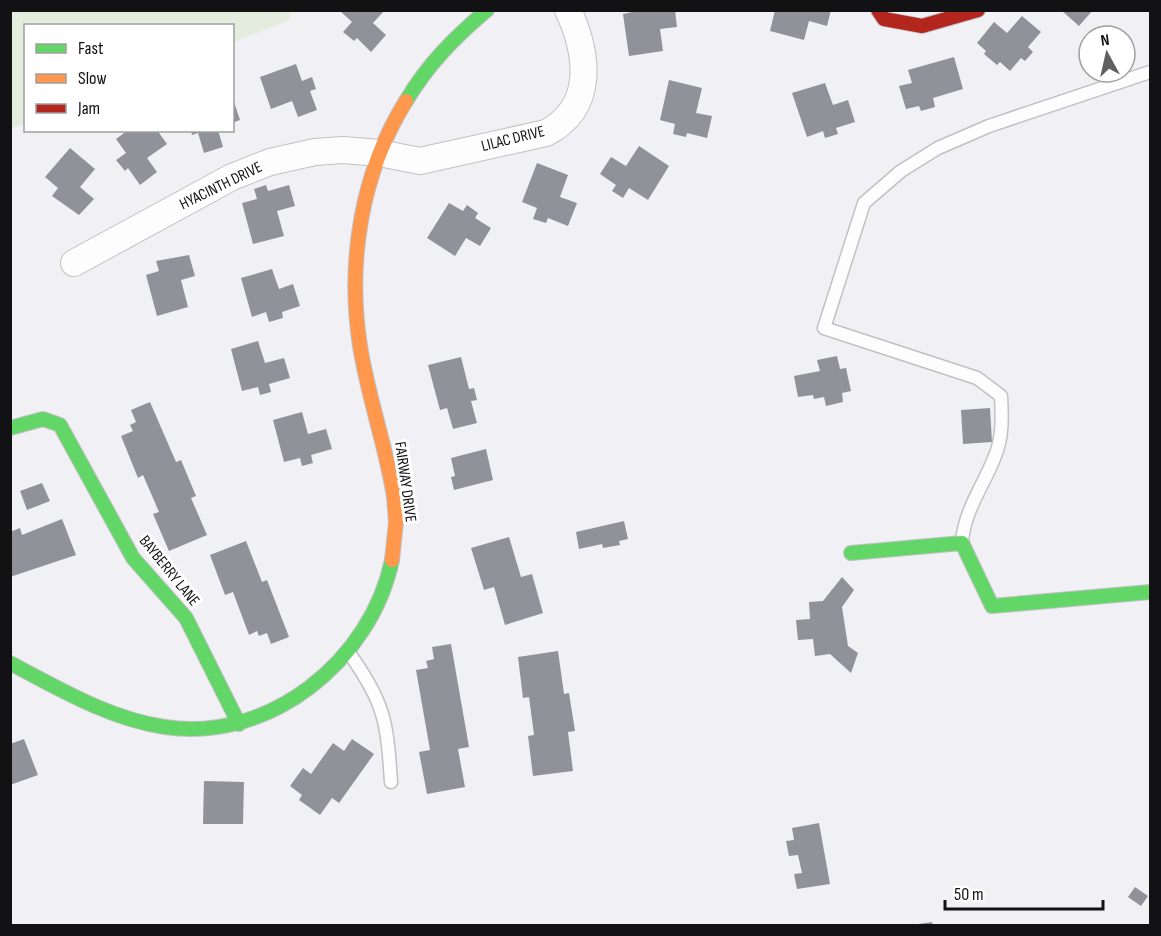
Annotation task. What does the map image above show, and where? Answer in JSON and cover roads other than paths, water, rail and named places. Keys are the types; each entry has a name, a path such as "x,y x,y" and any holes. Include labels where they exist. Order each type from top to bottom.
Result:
{"street":[{"name":"FAIRWAY DRIVE","path":"10,663 84,700 144,724 207,731 239,723 296,696 348,652 381,603 389,582 396,544 391,481 360,347 354,308 357,234 365,192 379,153 406,102 430,64 459,33 487,10"},
{"name":"LILAC DRIVE","path":"379,153 420,161 546,133 559,126 573,108 584,74 583,49 568,10"},
{"path":"878,10 884,19 922,26 978,10"},
{"name":"HYACINTH DRIVE","path":"74,263 232,177 270,162 315,152 343,150 379,153"},
{"name":"BAYBERRY LANE","path":"10,429 44,419 56,420 60,425 133,558 186,618 239,723"},
{"path":"851,553 962,543 992,606 1150,592"}],"lane":[{"path":"962,543 964,520 996,454 1003,420 1000,396 977,378 824,328 864,203 901,171 938,148 989,126 1150,72"},
{"path":"348,652 371,684 384,711 392,782"}]}
